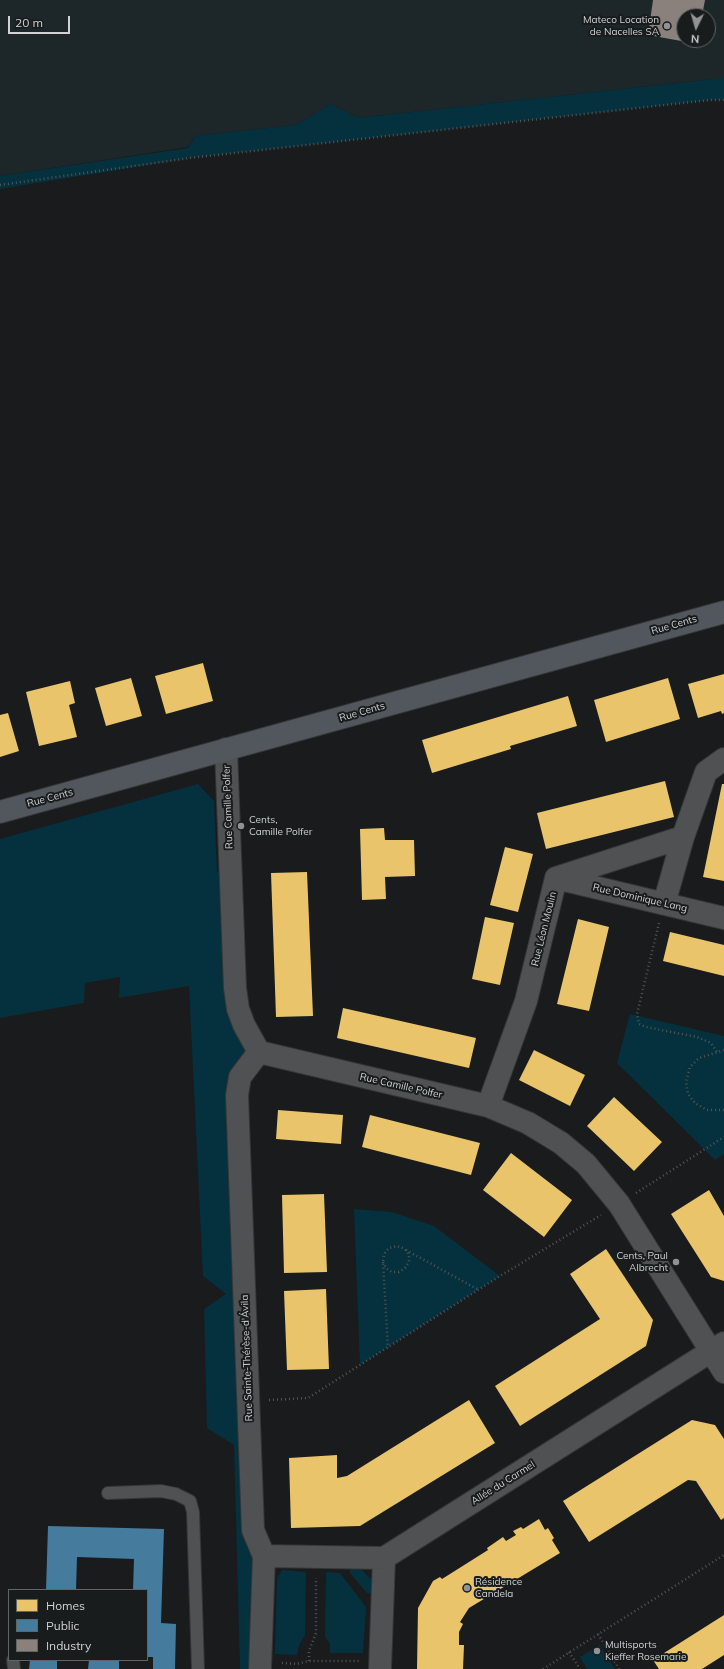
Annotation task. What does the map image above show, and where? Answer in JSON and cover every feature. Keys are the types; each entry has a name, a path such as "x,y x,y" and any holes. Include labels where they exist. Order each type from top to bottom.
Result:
{"main road":[{"name":"Rue Cents","path":"0,812 724,612"}],"street":[{"name":"Rue Camille Polfer","path":"226,750 235,988 238,1009 244,1025 259,1052 488,1106 528,1123 561,1143 586,1164 619,1204 718,1347 724,1372"},
{"path":"664,904 683,837 706,772 724,759"},
{"name":"Rue Léon Moulin","path":"488,1106 526,1001 556,878 683,837"},
{"name":"Rue Dominique Lang","path":"556,878 724,918"},
{"name":"Rue Sainte-Thérèse-d'Ávila","path":"259,1052 240,1077 237,1095 253,1530 264,1556 260,1665"},
{"name":"Allée du Carmel","path":"384,1558 718,1347"},
{"path":"264,1556 384,1558 381,1665"}],"lane":[{"path":"108,1493 161,1491 176,1494 190,1501 193,1512 198,1669"}],"path":[{"path":"0,185 190,158 710,100 724,100"},
{"path":"664,904 637,1014 639,1024 646,1027 697,1037 711,1043 717,1052"},
{"path":"724,1050 699,1058 690,1067 686,1082 688,1094 695,1103 707,1110 724,1110"},
{"path":"249,1401 308,1398 724,1137"},
{"path":"388,1348 383,1262 384,1254 389,1248 397,1246 405,1249 479,1290"},
{"path":"383,1262 386,1268 392,1272 399,1272 405,1268 409,1262 409,1255 405,1249"},
{"path":"543,1669 724,1555"},
{"path":"309,1661 309,1651 316,1633 316,1557"},
{"path":"598,1634 619,1669"},
{"path":"569,1652 580,1669"},
{"path":"260,1665 297,1664 309,1661 381,1665"}],"shaded area":[{"path":"0,0 724,0 724,78 358,118 331,104 296,125 196,136 188,147 0,176"},
{"path":"724,78 724,100 710,100 190,158 0,189 0,176 188,148 196,136 296,125 331,104 358,118"},
{"path":"198,784 214,801 217,872 222,872 245,1051 242,1059 253,1553 251,1669 240,1669 234,1445 207,1428 204,1309 226,1294 203,1276 189,986 119,998 120,977 85,983 84,1003 0,1018 0,839"},
{"path":"630,1014 724,1036 724,1154 715,1160 617,1063"},
{"path":"354,1209 392,1212 434,1226 500,1276 360,1365"},
{"path":"350,1565 361,1569 371,1579 373,1594 367,1593 350,1573"},
{"path":"282,1570 306,1572 305,1635 299,1645 297,1655 275,1654 277,1578"},
{"path":"326,1572 340,1573 366,1607 363,1653 330,1653 330,1644 325,1637"},
{"name":"Multisports Kieffer Rosemarie","path":"600,1645 615,1669 587,1669 580,1657"}],"building: Homes":[{"path":"203,663 213,701 166,714 155,676"},
{"path":"724,674 724,713 722,714 721,711 698,718 688,684"},
{"path":"131,678 142,716 106,726 95,688"},
{"path":"668,678 680,719 606,742 594,700"},
{"path":"70,681 75,703 69,705 77,737 39,746 26,692"},
{"path":"568,696 577,726 510,746 511,749 432,773 422,740"},
{"path":"8,713 19,751 0,757 0,715"},
{"path":"665,781 674,817 546,849 537,813"},
{"path":"722,784 724,784 724,881 703,877"},
{"path":"384,828 385,840 414,840 415,876 385,877 386,899 362,900 360,829"},
{"path":"505,847 533,854 518,912 490,905"},
{"path":"307,872 313,1016 276,1017 271,873"},
{"path":"485,917 514,923 500,985 472,979"},
{"path":"578,919 609,927 589,1011 557,1004"},
{"path":"670,932 724,945 724,976 663,961"},
{"path":"343,1008 476,1038 469,1068 337,1038"},
{"path":"534,1050 585,1075 570,1106 519,1080"},
{"path":"614,1097 662,1142 634,1171 587,1126"},
{"path":"278,1110 343,1115 341,1144 276,1139"},
{"path":"370,1115 480,1143 471,1175 362,1147"},
{"path":"511,1153 572,1200 544,1237 483,1190"},
{"path":"709,1190 724,1216 724,1281 711,1277 671,1214"},
{"path":"324,1194 327,1272 284,1273 282,1195"},
{"path":"606,1249 653,1320 646,1346 520,1426 495,1386 600,1319 570,1274"},
{"path":"326,1289 329,1369 287,1370 284,1291"},
{"path":"469,1400 495,1443 360,1526 291,1528 289,1458 337,1455 337,1478 347,1476"},
{"path":"692,1420 715,1425 724,1439 724,1518 721,1520 696,1481 688,1480 589,1542 563,1501"},
{"name":"Résidence Candela","path":"539,1519 545,1530 548,1528 554,1538 552,1540 560,1553 469,1608 460,1622 463,1624 459,1632 459,1645 464,1645 463,1669 417,1669 418,1608 433,1581 440,1577 442,1579 488,1550 487,1548 503,1537 506,1541 516,1535 513,1531 521,1527 523,1529"},
{"path":"724,1615 724,1655 702,1669 659,1669 653,1660"}],"building: Public":[{"path":"48,1526 164,1529 161,1623 176,1624 175,1669 153,1669 153,1657 148,1657 148,1589 133,1589 134,1559 77,1557 76,1589 46,1589"},
{"path":"30,1661 57,1661 57,1669 29,1669"},
{"path":"89,1661 119,1661 119,1669 88,1669"}],"building: Industry":[{"name":"Mateco Location de Nacelles SA","path":"653,0 705,0 704,8 676,8 676,40 648,35"}],"place":[{"name":"Mateco Location de Nacelles SA","path":"667,26"},
{"name":"Cents, Camille Polfer","path":"241,826"},
{"name":"Cents, Paul Albrecht","path":"676,1262"},
{"name":"Résidence Candela","path":"467,1588"},
{"name":"Multisports Kieffer Rosemarie","path":"597,1651"}]}
